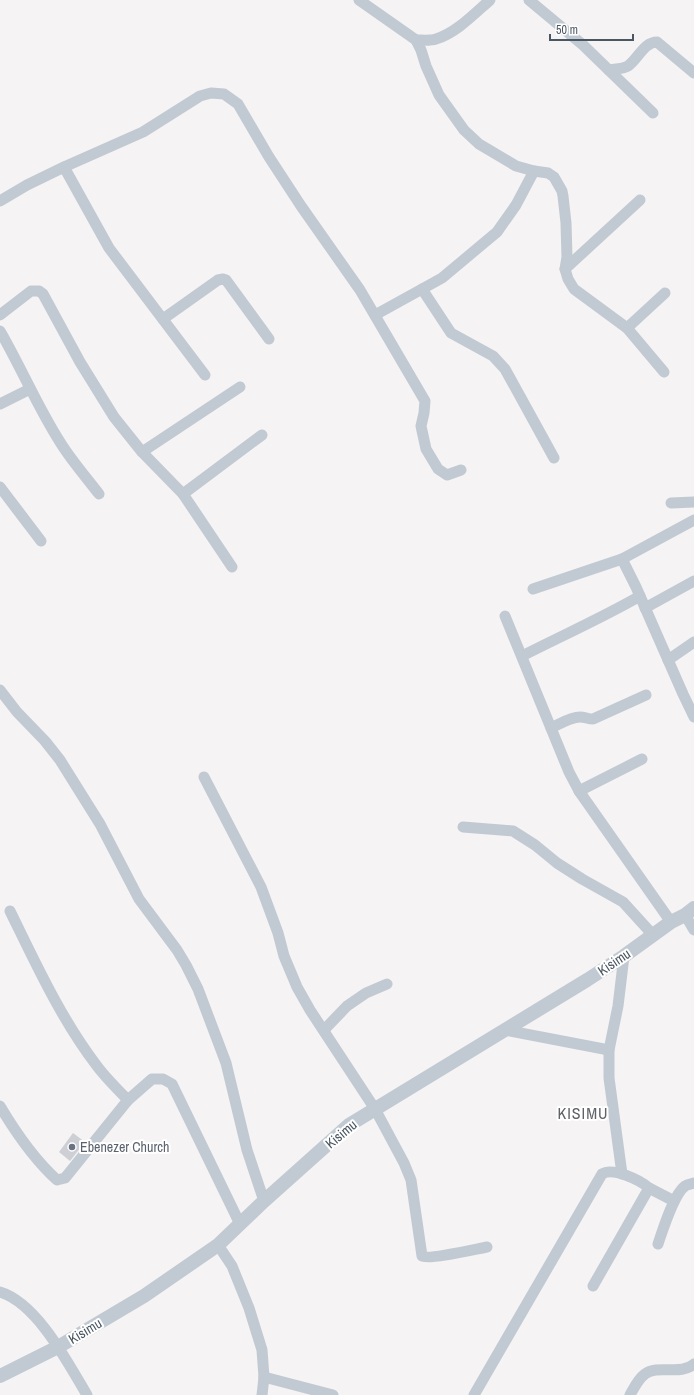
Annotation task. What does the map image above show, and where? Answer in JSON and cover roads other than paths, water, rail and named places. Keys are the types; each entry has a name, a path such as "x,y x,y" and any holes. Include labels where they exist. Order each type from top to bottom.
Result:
{"street":[{"path":"358,0 416,40 439,95 464,130 479,144 516,166 548,173 554,178 562,191 566,223 567,257 565,269 568,280 574,289 627,328 664,372"},
{"path":"416,40 436,39 449,32 458,27 490,0"},
{"path":"529,0 583,44 653,113"},
{"path":"609,70 629,65 648,45 652,42 657,42 694,73"},
{"path":"0,201 27,185 64,167 143,132 200,96 211,93 224,94 238,104 269,157 301,206 360,290 425,401 421,426 426,449 438,469 447,475 461,470"},
{"path":"64,167 109,248 205,375"},
{"path":"375,315 442,278 497,232 516,205 534,171"},
{"path":"565,269 640,200"},
{"path":"163,319 218,280 223,279 226,280 268,339"},
{"path":"422,289 451,333 493,356 505,370 554,458"},
{"path":"0,315 31,291 38,291 43,294 87,375 114,417 142,452 183,494 232,567"},
{"path":"627,328 665,293"},
{"path":"0,331 17,360 30,389 60,443 99,494"},
{"path":"142,452 240,387"},
{"path":"0,404 30,389"},
{"path":"183,494 262,435"},
{"path":"0,487 41,541"},
{"path":"671,503 694,502"},
{"path":"533,589 622,559 694,520"},
{"path":"622,559 693,713"},
{"path":"645,608 694,581"},
{"path":"522,656 570,631 616,610 640,596"},
{"path":"505,616 569,772 580,791 671,922"},
{"path":"668,660 694,642"},
{"path":"0,690 17,712 45,741 60,760 100,824 139,899 177,950 186,965 198,990 226,1063 247,1150 264,1201"},
{"path":"551,728 571,719 580,717 593,719 646,695"},
{"path":"580,791 642,759"},
{"path":"204,777 261,887 278,933 284,956 310,1010 376,1108 404,1163 411,1180 423,1257 487,1247"},
{"path":"463,826 513,831 535,845 557,863 623,902 653,935"},
{"path":"10,911 54,997 78,1039 98,1067 128,1100"},
{"path":"690,911 694,930"},
{"name":"Kisimu","path":"0,1376 58,1347 144,1296 218,1245 264,1201 349,1125 624,956 671,922 690,911"},
{"path":"622,1174 609,1078 609,1050 618,1006 624,956"},
{"path":"324,1030 347,1006 366,994 387,984"},
{"path":"505,1030 609,1050"},
{"path":"0,1106 15,1130 44,1168 57,1180 60,1180 65,1178 128,1100 152,1079 163,1079 172,1084 240,1224"},
{"path":"474,1395 602,1174 606,1172 622,1174 645,1184 649,1188 674,1201"},
{"path":"658,1244 674,1201 686,1184 694,1183"},
{"path":"593,1286 649,1188"},
{"path":"218,1245 232,1266 249,1308 262,1350 264,1377 262,1395"},
{"path":"0,1292 19,1302 38,1320 58,1347 87,1395"},
{"path":"630,1395 645,1374 652,1370 686,1368 694,1364"},
{"path":"264,1377 333,1395"}],"place":[{"name":"Ebenezer Church","path":"72,1147"}],"district":[{"name":"KISIMU","path":"583,1113"}]}
